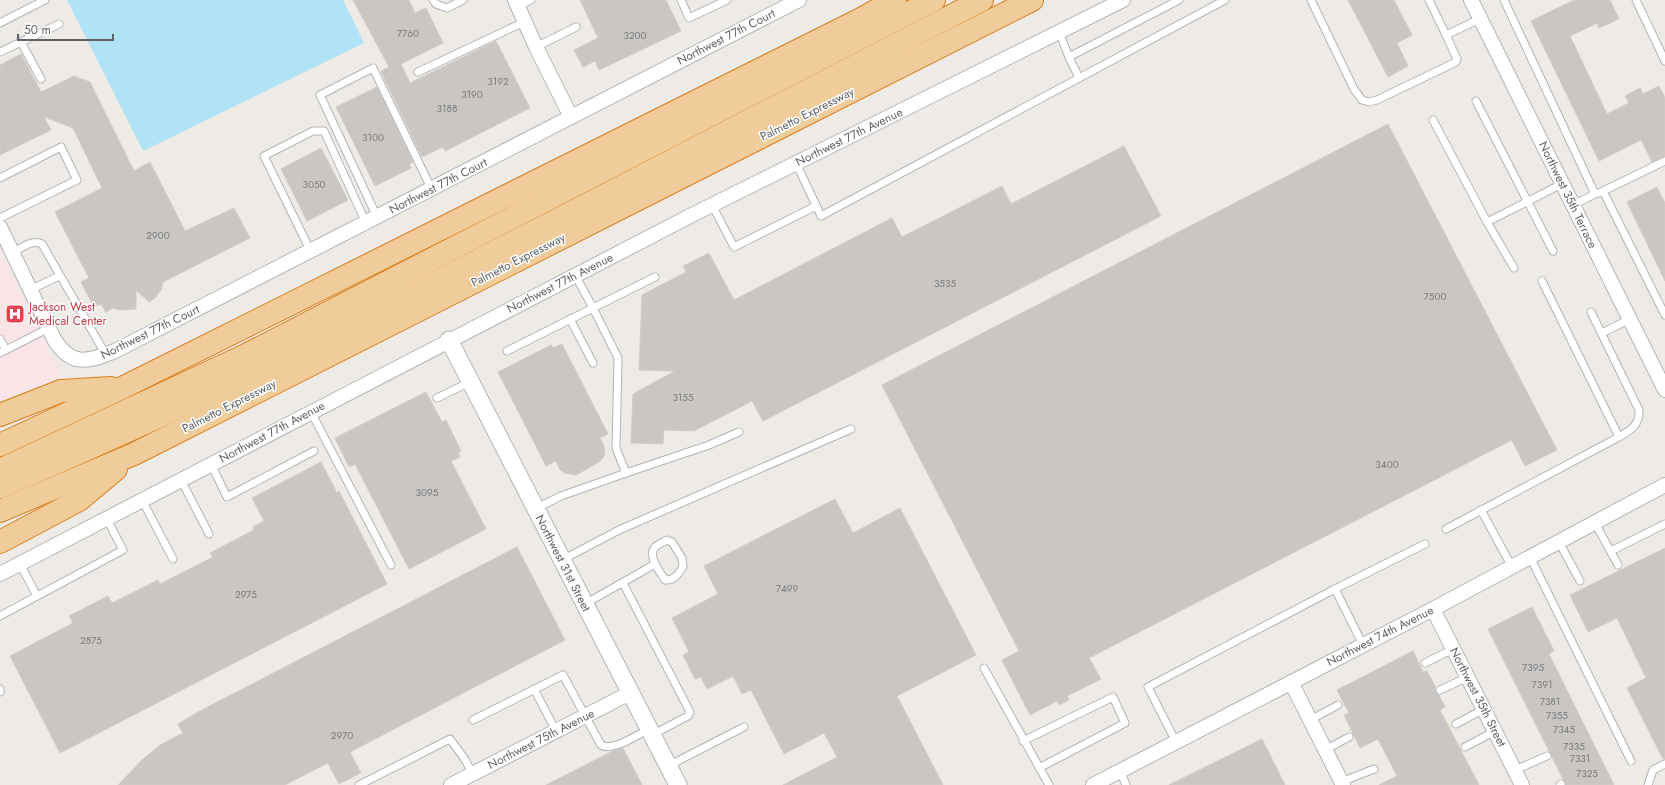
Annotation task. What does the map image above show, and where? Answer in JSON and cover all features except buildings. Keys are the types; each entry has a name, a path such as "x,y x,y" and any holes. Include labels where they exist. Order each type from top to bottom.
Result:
{"highway":[{"path":"0,445 124,387 854,22 895,0"},
{"path":"0,470 255,350 934,0"},
{"path":"0,487 89,449 259,370 438,281 982,0"},
{"name":"Palmetto Expressway","path":"0,511 134,454 1032,0"},
{"path":"0,415 61,391 124,387"},
{"path":"0,542 79,500 134,454"}],"street":[{"name":"Northwest 77th Court","path":"49,328 62,351 74,359 88,360 106,355 311,252 799,0"},
{"name":"Northwest 77th Avenue","path":"0,574 575,275 1123,0"},
{"name":"Northwest 35th Terrace","path":"1471,0 1665,390"},
{"path":"516,3 571,117"},
{"path":"0,227 49,328"},
{"name":"Northwest 31st Street","path":"449,340 678,785"},
{"name":"Northwest 74th Avenue","path":"1093,785 1433,609 1665,485"},
{"name":"Northwest 35th Street","path":"1433,609 1522,785"},
{"path":"1291,682 1342,783"},
{"name":"Northwest 75th Avenue","path":"451,785 471,778 556,731 630,693"}],"lane":[{"path":"0,23 45,0"},
{"path":"433,0 436,4 447,8 463,0"},
{"path":"516,3 531,0"},
{"path":"681,0 689,18 727,0"},
{"path":"1069,57 1179,0"},
{"path":"796,163 821,216 1225,0"},
{"path":"1311,0 1354,89 1362,100 1369,102 1377,100 1456,62 1457,59 1429,0"},
{"path":"1504,0 1595,194"},
{"path":"1636,0 1665,61"},
{"path":"1446,35 1480,18"},
{"path":"418,72 524,22"},
{"path":"0,52 59,24"},
{"path":"536,47 576,27"},
{"path":"1059,32 1079,78"},
{"path":"21,42 41,79"},
{"path":"371,220 320,95 366,71 373,68 432,190"},
{"path":"1476,101 1553,251"},
{"path":"1433,120 1487,222 1514,268"},
{"path":"311,252 264,156 313,131 324,131 371,220"},
{"path":"0,178 61,147 77,180 0,218"},
{"path":"1573,205 1665,161"},
{"path":"1487,222 1562,184"},
{"path":"1603,191 1665,315"},
{"path":"712,205 734,247 816,206"},
{"path":"12,252 34,242 42,244 59,276 106,355"},
{"path":"575,275 618,358 616,448 626,473"},
{"path":"30,290 59,276"},
{"path":"507,351 655,277"},
{"path":"1542,281 1619,437"},
{"path":"1446,528 1619,437 1630,431 1637,424 1640,417 1639,410 1591,312"},
{"path":"570,319 593,363"},
{"path":"1602,333 1630,319"},
{"path":"0,338 3,351 49,328"},
{"path":"437,398 470,382"},
{"path":"311,412 391,566"},
{"path":"562,560 619,530 851,429"},
{"path":"535,509 561,496 709,445 739,432"},
{"path":"210,464 227,497 314,451"},
{"path":"181,480 209,534"},
{"path":"142,500 173,559"},
{"path":"1481,510 1512,567"},
{"path":"0,616 123,550 106,519"},
{"path":"1595,522 1618,565"},
{"path":"1611,551 1665,524"},
{"path":"667,540 672,542 682,558 683,567 678,575 669,580 665,580 655,564 653,552 656,546 667,540"},
{"path":"1559,542 1580,581"},
{"path":"1176,742 1148,687 1334,589 1425,544"},
{"path":"1530,557 1631,760"},
{"path":"20,564 37,596"},
{"path":"584,604 655,564"},
{"path":"473,720 563,675 598,740 605,747 609,748 616,746 688,716 690,712 622,583"},
{"path":"1334,589 1363,645"},
{"path":"1426,662 1453,649"},
{"path":"984,668 1023,741 1049,785"},
{"path":"1440,690 1468,677"},
{"path":"534,689 556,731"},
{"path":"1023,741 1113,697 1125,723 1039,768"},
{"path":"1310,720 1338,705"},
{"path":"1456,724 1484,709"},
{"path":"668,766 744,728"},
{"path":"1465,747 1495,731"},
{"path":"1325,750 1349,737"},
{"path":"359,785 450,739 464,758 471,778"},
{"path":"1515,770 1547,756"},
{"path":"1648,785 1653,770 1665,764"},
{"path":"1342,783 1374,768"},
{"path":"1120,771 1126,785"}],"shaded area":[{"name":"Jackson West Medical Center","path":"0,250 62,377 0,401"}],"water":[{"path":"67,0 343,0 364,43 143,151"}],"place":[{"name":"Jackson West Medical Center","path":"15,314"}]}
